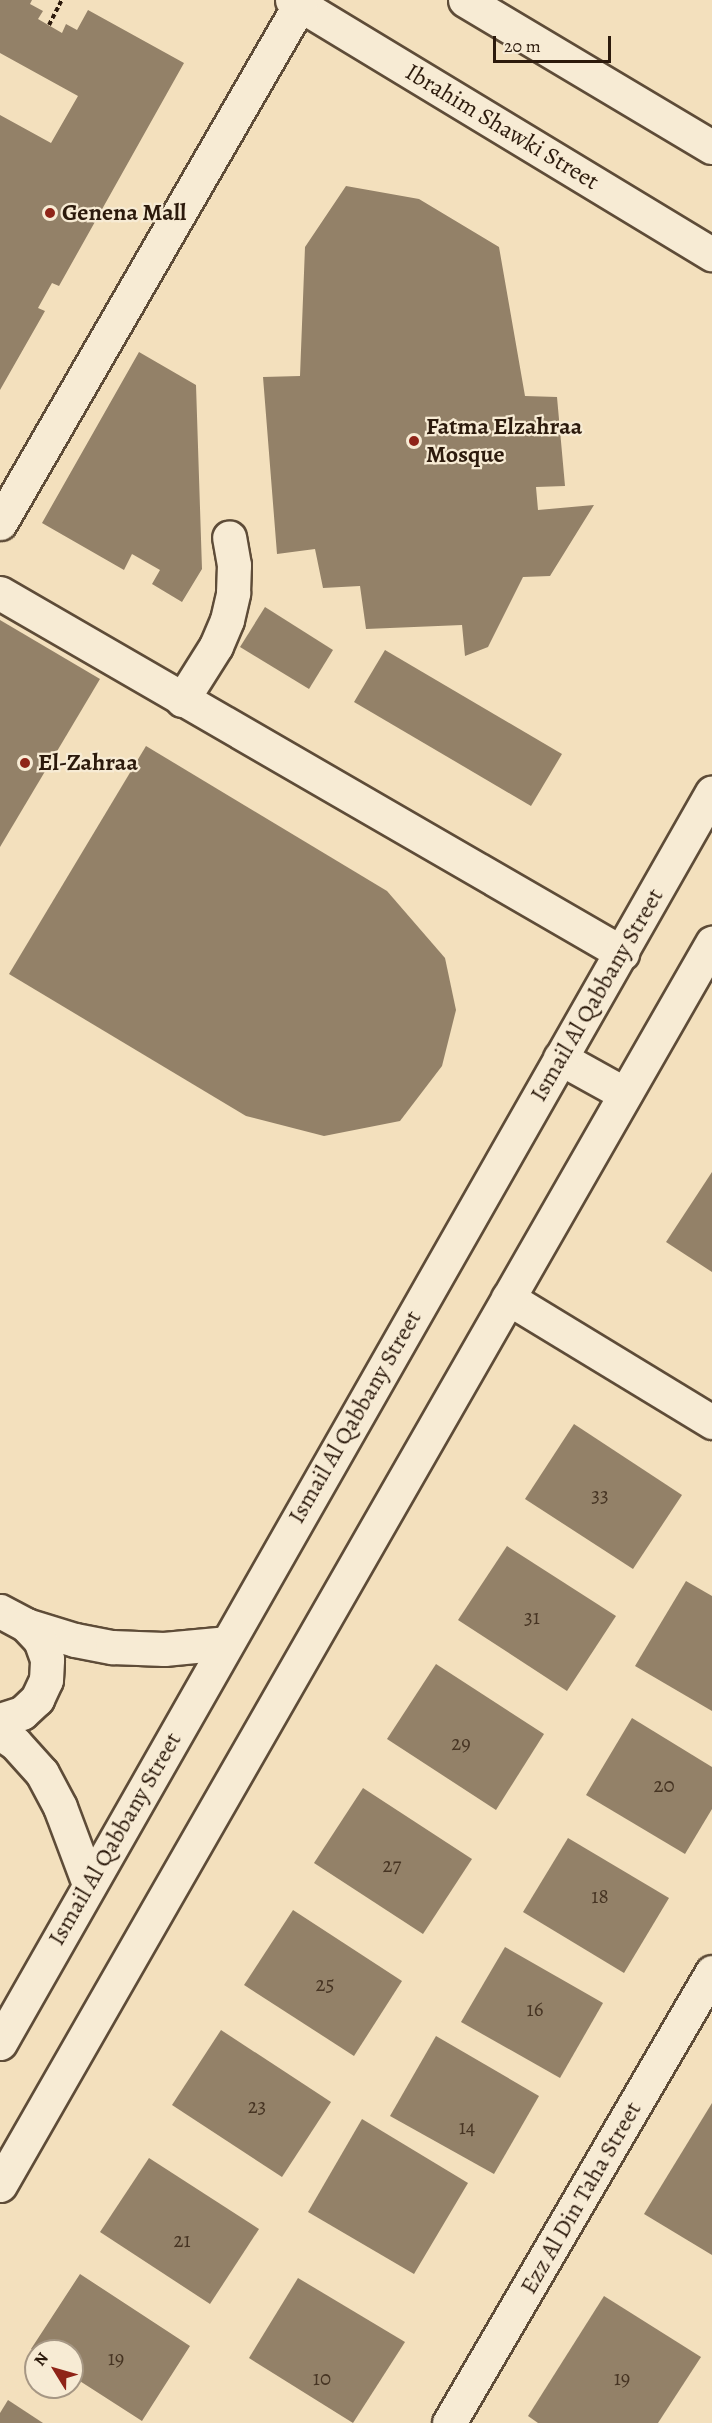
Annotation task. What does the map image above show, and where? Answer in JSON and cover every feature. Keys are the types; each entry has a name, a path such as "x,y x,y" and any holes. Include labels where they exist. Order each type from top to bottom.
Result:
{"street":[{"path":"465,0 712,147"},
{"path":"0,523 296,2"},
{"name":"Ibrahim Shawki Street","path":"296,2 712,254"},
{"path":"182,700 216,646 228,620 234,593 234,565 229,537"},
{"path":"0,593 622,953"},
{"name":"Ismail Al Qabbany Street","path":"0,2043 226,1642 712,792"},
{"path":"0,2185 712,943"},
{"path":"560,1058 626,1094"},
{"path":"508,1299 712,1422"},
{"path":"13,1618 75,1640 138,1649 226,1642"},
{"path":"0,1720 22,1713 37,1699 46,1680 47,1659 40,1640 13,1618"},
{"path":"0,1732 15,1743 42,1773 60,1807 89,1884"},
{"name":"Ezz Al Din Taha Street","path":"449,2423 712,1972"}],"path":[{"path":"49,25 62,0"}],"building":[{"name":"Genena Mall","path":"0,0 32,0 30,4 43,11 38,19 62,33 66,24 77,30 88,10 184,63 59,286 52,283 38,308 45,311 0,390 0,115 51,143 78,96 0,53"},
{"name":"Fatma Elzahraa Mosque","path":"346,186 419,199 499,247 525,396 557,397 565,486 536,487 538,510 594,505 550,576 523,577 488,647 465,656 462,625 366,629 360,586 323,588 315,549 277,554 263,377 300,376 305,247"},
{"path":"139,352 196,385 202,569 182,602 152,584 160,570 132,554 124,570 42,523"},
{"path":"265,607 333,650 309,689 240,647"},
{"name":"El-Zahraa","path":"0,620 100,679 0,847"},
{"path":"385,650 562,754 531,806 354,702"},
{"path":"146,746 387,891 445,958 456,1010 442,1066 400,1121 324,1136 246,1116 9,974"},
{"path":"712,1172 712,1272 666,1242"},
{"path":"574,1424 682,1495 633,1569 525,1499"},
{"path":"507,1546 616,1616 567,1691 458,1620"},
{"path":"686,1581 712,1596 712,1711 635,1666"},
{"path":"436,1664 544,1734 496,1810 387,1739"},
{"path":"632,1718 712,1767 712,1809 685,1854 586,1795"},
{"path":"363,1788 472,1859 423,1934 314,1863"},
{"path":"568,1838 669,1898 624,1973 523,1912"},
{"path":"293,1910 402,1981 354,2056 244,1985"},
{"path":"505,1947 603,2003 560,2078 461,2022"},
{"path":"221,2030 331,2102 282,2177 172,2105"},
{"path":"436,2036 539,2096 494,2174 390,2116"},
{"path":"712,2103 712,2255 644,2214"},
{"path":"362,2119 468,2183 414,2274 308,2212"},
{"path":"149,2158 259,2229 210,2304 100,2232"},
{"path":"80,2274 190,2346 142,2421 84,2384 84,2339 38,2339"},
{"path":"298,2278 405,2342 353,2423 249,2358"},
{"path":"604,2296 701,2357 658,2423 538,2423 528,2416"},
{"path":"8,2400 43,2423 0,2423 0,2413"}],"place":[{"name":"Genena Mall","path":"50,213"},
{"name":"Fatma Elzahraa Mosque","path":"414,441"},
{"name":"El-Zahraa","path":"25,763"}]}
